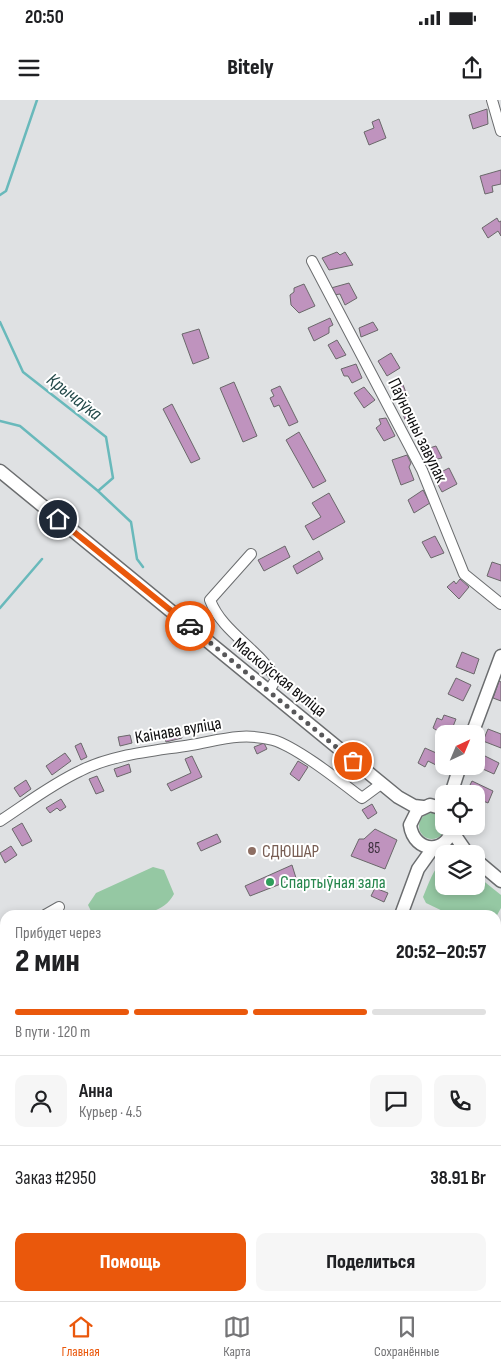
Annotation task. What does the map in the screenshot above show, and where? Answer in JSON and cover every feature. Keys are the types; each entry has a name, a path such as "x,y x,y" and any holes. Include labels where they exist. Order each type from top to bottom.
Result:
{"main road":[{"name":"Маскоўская вуліца","path":"0,471 381,784 414,806 435,808"},
{"path":"475,725 501,656"},
{"name":"Маскоўская вуліца","path":"398,797 405,806 419,852 418,869"},
{"path":"410,825 412,818 435,801"},
{"path":"440,845 447,841 449,835"},
{"path":"415,839 426,847 435,847"},
{"path":"403,910 418,869 435,849"},
{"path":"485,867 501,880"}],"street":[{"path":"492,100 501,130"},
{"name":"Паўночны завулак","path":"312,261 422,470 464,574 501,604"},
{"path":"251,554 210,600 215,614 268,664 276,679 268,691"},
{"name":"Каінава вуліца","path":"0,821 81,770 138,753 193,745 224,737 252,736 275,741 319,767 362,798 381,784"},
{"path":"55,910 59,908"}],"green space":[{"path":"435,814 435,835 442,835 432,839 422,836 419,826 422,816"},
{"path":"153,867 164,870 174,894 168,903 156,910 90,910 88,905 96,893"},
{"path":"435,870 435,895 485,895 485,882 501,895 500,910 441,910 426,903 423,897"}],"building":[{"path":"487,109 488,124 473,129 469,115"},
{"path":"379,119 386,138 369,145 364,132 374,128 372,122"},
{"path":"501,170 501,184 492,186 493,192 485,194 480,176"},
{"path":"497,218 499,222 501,221 501,236 498,231 488,238 482,228"},
{"path":"337,252 340,255 345,252 353,265 329,270 322,258"},
{"path":"349,283 357,298 345,305 340,294 334,295 331,288"},
{"path":"304,284 315,306 299,313 291,305 290,295 294,292 294,288"},
{"path":"330,318 333,325 329,327 329,333 314,341 308,328"},
{"path":"373,322 378,330 361,337 359,328"},
{"path":"199,329 209,358 193,364 182,334"},
{"path":"337,340 346,355 336,359 328,345"},
{"path":"391,353 400,368 387,376 378,361"},
{"path":"356,364 362,378 352,383 348,376 344,376 341,369"},
{"path":"234,382 257,436 243,442 220,388"},
{"path":"402,382 408,398 397,402 391,387"},
{"path":"280,386 298,422 289,426 279,405 274,407 270,398 274,396 271,390"},
{"path":"364,387 375,400 364,408 354,393"},
{"path":"172,404 200,459 191,463 163,409"},
{"path":"410,407 418,423 409,429 402,412"},
{"path":"386,418 395,436 384,441 376,428 381,424 379,419"},
{"path":"299,432 326,481 313,488 286,440"},
{"path":"436,446 442,458 433,460 426,449"},
{"path":"407,455 411,463 409,467 414,480 401,485 392,460"},
{"path":"449,468 457,484 442,492 435,479 441,475 439,473"},
{"path":"423,490 430,503 414,513 408,500"},
{"path":"329,493 345,522 313,540 305,526 321,517 312,503"},
{"path":"435,536 444,553 431,558 422,542"},
{"path":"285,546 290,557 264,571 258,560"},
{"path":"319,551 323,559 297,574 293,566"},
{"path":"492,562 501,565 501,581 487,576"},
{"path":"460,579 469,587 459,599 447,587 454,581 456,584"},
{"path":"462,652 479,659 474,674 456,667"},
{"path":"456,678 471,685 463,701 448,694"},
{"path":"499,681 501,682 501,701 493,698"},
{"path":"444,715 456,719 454,725 435,725 435,729 433,728 437,718 442,720"},
{"path":"179,728 182,738 166,742 163,732"},
{"path":"488,729 501,734 501,748 485,742"},
{"path":"130,735 132,743 120,746 118,737"},
{"path":"81,743 87,757 81,760 75,746"},
{"path":"264,743 267,749 257,754 254,747"},
{"path":"425,748 435,752 435,764 428,761 425,767 418,763"},
{"path":"65,753 71,761 52,775 46,766"},
{"path":"192,756 202,777 171,791 167,784 191,773 185,759"},
{"path":"485,756 499,763 494,774 485,770"},
{"path":"298,761 308,767 299,781 290,774"},
{"path":"129,764 131,772 117,777 114,769"},
{"path":"97,776 104,791 96,794 89,779"},
{"path":"26,780 31,789 20,797 14,788"},
{"path":"472,781 480,785 470,785"},
{"path":"485,787 493,791 488,803 485,802"},
{"path":"61,799 66,807 60,811 57,808 50,813 46,808"},
{"path":"372,804 377,813 368,819 362,810"},
{"path":"22,823 32,841 22,846 12,829"},
{"path":"375,829 397,840 385,869 351,856 359,839 364,839"},
{"path":"217,834 221,842 201,851 197,843"},
{"path":"11,846 17,855 5,863 0,853"},
{"name":"Спартыўная зала","path":"292,865 296,878 250,896 245,886"},
{"path":"375,888 388,893 384,902 371,896"}],"waterway":[{"name":"Крычаўка","path":"0,195 6,191 37,100"},
{"name":"Крычаўка","path":"0,322 23,372 106,437 113,478 98,491"},
{"path":"0,421 20,426 98,491 131,522 137,559 143,567"},
{"name":"Крычаўка","path":"0,608 42,559"}],"way so far":[{"path":"190,626 353,761"}],"place":[{"name":"СДЮШАР","path":"252,851"},
{"name":"Спартыўная зала","path":"270,882"}],"route":[{"path":"58,519 190,626"}]}
